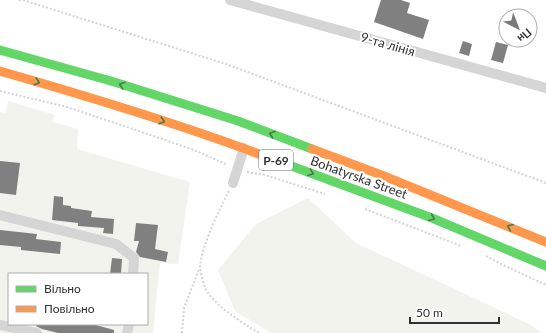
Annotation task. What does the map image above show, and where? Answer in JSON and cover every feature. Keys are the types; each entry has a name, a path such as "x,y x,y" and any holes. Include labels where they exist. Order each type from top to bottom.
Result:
{"main road":[{"name":"Bohatyrska Street","path":"0,50 111,81 238,121 384,176 546,242"},
{"name":"Bohatyrska Street","path":"0,71 81,94 244,148 432,218 546,266"}],"street":[{"name":"9-та лінія","path":"230,0 546,88"},
{"path":"233,183 244,148"},
{"path":"0,215 116,244 134,258 133,273"},
{"path":"0,325 37,333"}],"path":[{"path":"19,0 226,64 546,183"},
{"path":"0,90 67,107 136,130 194,150 237,171 265,175 328,194"},
{"path":"182,333 184,308 200,268 204,248 220,208 233,183"},
{"path":"364,208 466,248"},
{"path":"481,254 546,285"},
{"path":"200,268 205,289 224,310 259,333"}],"shaded area":[{"path":"8,101 55,115 53,122 78,129 77,149 190,182 178,264 160,263 153,333 0,333 0,112 5,113"},
{"path":"308,198 356,243 529,324 542,333 271,333 235,311 218,270 256,224"}],"building":[{"path":"381,0 401,0 410,3 407,13 429,20 423,39 374,22"},
{"path":"463,41 472,44 469,56 459,53"},
{"path":"496,42 498,42 498,48 507,48 503,63 491,60"},
{"path":"0,161 20,163 16,195 0,193"},
{"path":"54,196 63,197 63,205 71,206 71,208 92,211 91,217 114,219 113,234 103,233 104,228 78,226 78,223 52,220"},
{"path":"136,223 158,225 155,249 168,252 166,262 140,257 136,252 139,241 134,241"},
{"path":"0,230 37,234 36,239 61,242 60,254 21,250 21,247 0,245"},
{"path":"112,258 122,259 121,273 110,273"},
{"path":"96,325 114,330 114,333 58,333 36,326"}],"traffic: fast":[{"path":"0,50 111,81 238,121 312,149"},
{"path":"259,154 432,218 546,266"}],"traffic: slow":[{"path":"0,71 130,110 259,154"},
{"path":"312,149 384,176 546,242"}]}
